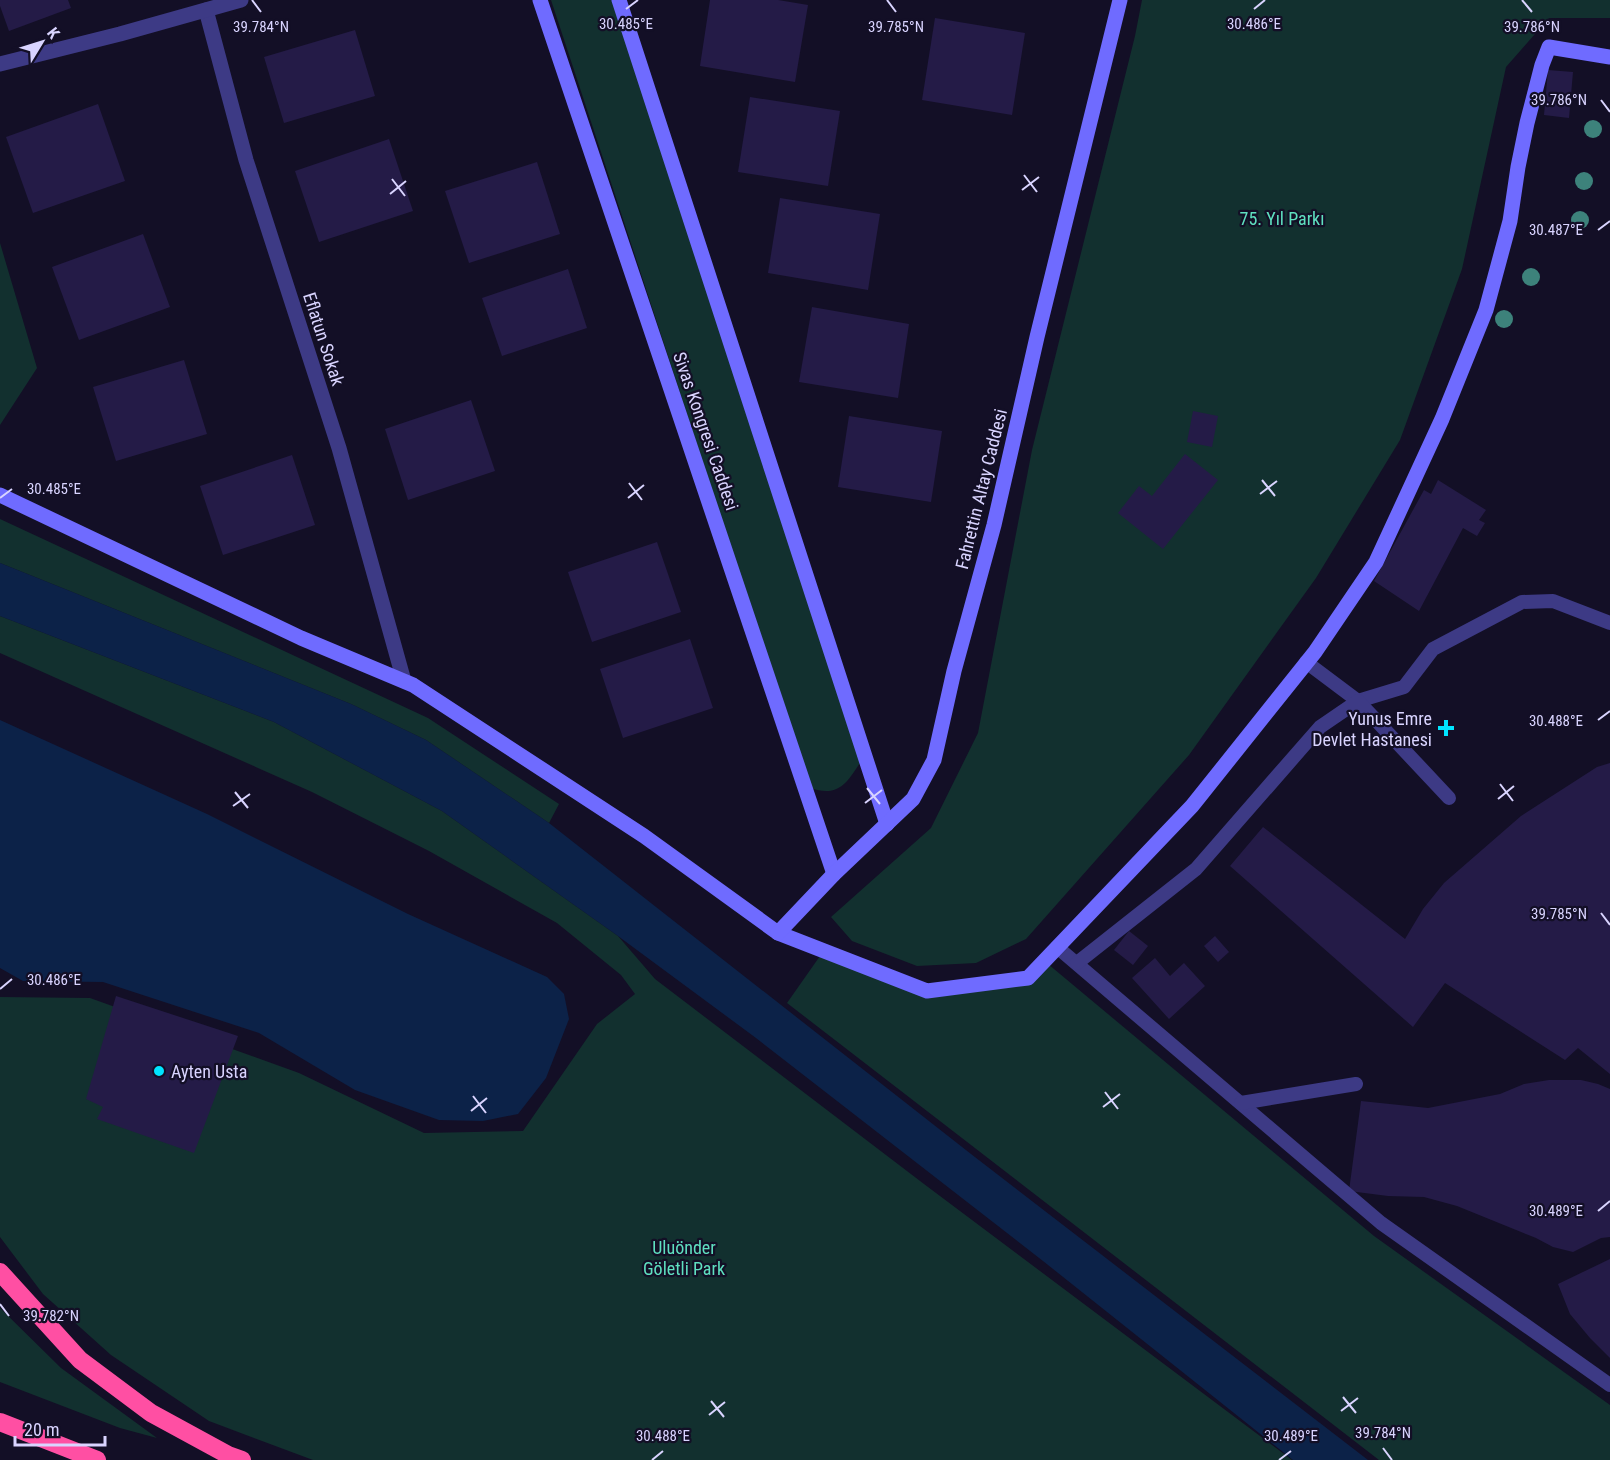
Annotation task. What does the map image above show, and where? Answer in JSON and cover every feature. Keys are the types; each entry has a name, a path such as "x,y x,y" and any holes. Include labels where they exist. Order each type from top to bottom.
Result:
{"highway":[{"path":"0,1272 80,1360 151,1413 228,1455 242,1460"},
{"path":"0,1422 97,1460"}],"street":[{"path":"0,64 120,34 241,0"},
{"name":"Sivas Kongresi Caddesi","path":"540,0 834,874"},
{"path":"620,0 886,824"},
{"name":"Fahrettin Altay Caddesi","path":"778,933 834,874 913,799 934,760 954,671 994,525 1037,337 1120,0"},
{"name":"Eflatun Sokak","path":"206,10 246,160 339,448 404,681"},
{"path":"0,495 301,638 404,681 422,691 644,836 778,933 927,991 1028,978 1192,806 1306,662 1376,562 1442,419 1486,310 1510,221 1527,123 1549,47 1610,57"}],"lane":[{"path":"1077,963 1196,869 1320,727 1358,701 1404,687 1433,649 1522,602 1553,601 1610,623"},
{"path":"1306,662 1358,701 1449,798"},
{"path":"1057,947 1381,1223 1610,1385"},
{"path":"1241,1103 1356,1084"}],"green space":[{"path":"551,0 615,0 862,760 847,781 836,789 820,791 810,788"},
{"name":"75. Yıl Parkı","path":"1142,0 1610,0 1610,18 1549,18 1506,67 1462,269 1400,440 1316,578 1189,755 1026,939 976,963 917,966 852,941 831,917 931,828 978,733 1032,450"},
{"path":"0,243 37,368 0,425"},
{"path":"0,519 428,718 559,804 549,823 426,740 351,704 0,563"},
{"name":"Uluönder Göletli Park","path":"0,616 274,722 442,811 618,936 655,979 1292,1460 313,1460 209,1421 111,1355 43,1294 0,1237 0,997 90,998 299,1073 424,1133 523,1131 597,1024 635,994 621,975 557,923 429,851 312,792 0,653"},
{"path":"820,956 925,997 1030,981 1048,964 1374,1236 1610,1405 1610,1460 1379,1460 787,1003"},
{"path":"0,1308 61,1368 157,1438 120,1428 0,1382"}],"water":[{"path":"0,563 351,704 426,740 549,823 971,1154 1368,1460 1293,1460 1043,1261 756,1038 618,936 442,811 274,722 0,616"},
{"path":"0,720 207,814 408,914 547,977 564,994 569,1019 546,1078 518,1114 483,1121 439,1120 355,1090 259,1033 103,982 23,981 0,968"}],"building":[{"path":"0,0 68,0 71,8 9,31"},
{"path":"710,0 778,0 808,5 795,82 700,66"},
{"path":"935,18 1025,33 1012,115 922,100"},
{"path":"355,30 375,96 284,123 264,57"},
{"path":"1548,70 1573,72 1569,118 1544,115"},
{"path":"750,97 840,111 828,186 738,172"},
{"path":"98,104 125,181 33,213 6,137"},
{"path":"389,139 413,211 319,242 295,171"},
{"path":"537,162 560,234 469,263 445,191"},
{"path":"780,198 880,214 868,290 768,273"},
{"path":"143,234 170,307 79,340 52,267"},
{"path":"568,269 587,328 502,356 482,298"},
{"path":"812,307 909,324 898,398 799,382"},
{"path":"184,360 207,434 116,461 93,387"},
{"path":"471,400 495,471 408,500 385,429"},
{"path":"1193,411 1218,416 1212,447 1187,442"},
{"path":"849,416 942,431 931,502 838,487"},
{"path":"1185,454 1218,480 1163,549 1118,513 1139,486 1152,496"},
{"path":"292,455 315,525 223,555 200,486"},
{"path":"1438,480 1486,510 1479,520 1485,523 1477,536 1463,528 1419,611 1374,581 1424,490 1431,494"},
{"path":"657,542 681,612 592,642 568,572"},
{"path":"690,639 713,708 623,738 600,669"},
{"path":"1610,763 1610,1074 1578,1048 1565,1060 1445,983 1413,1027 1230,866 1263,827 1405,939 1423,909 1444,883 1521,816 1597,767"},
{"path":"1129,931 1148,946 1133,965 1114,950"},
{"path":"1215,936 1229,952 1218,962 1204,946"},
{"path":"1155,958 1170,976 1184,963 1205,986 1169,1019 1132,978"},
{"name":"Ayten Usta","path":"116,996 238,1036 194,1153 97,1119 103,1107 86,1099"},
{"path":"1549,1080 1581,1080 1610,1089 1610,1237 1601,1238 1573,1252 1553,1247 1457,1206 1424,1197 1388,1196 1349,1191 1361,1101 1428,1108 1500,1094 1524,1084"},
{"path":"1610,1259 1610,1358 1570,1314 1558,1284"}],"place":[{"name":"Yunus Emre Devlet Hastanesi","path":"1446,728"},
{"name":"Ayten Usta","path":"159,1071"}]}
